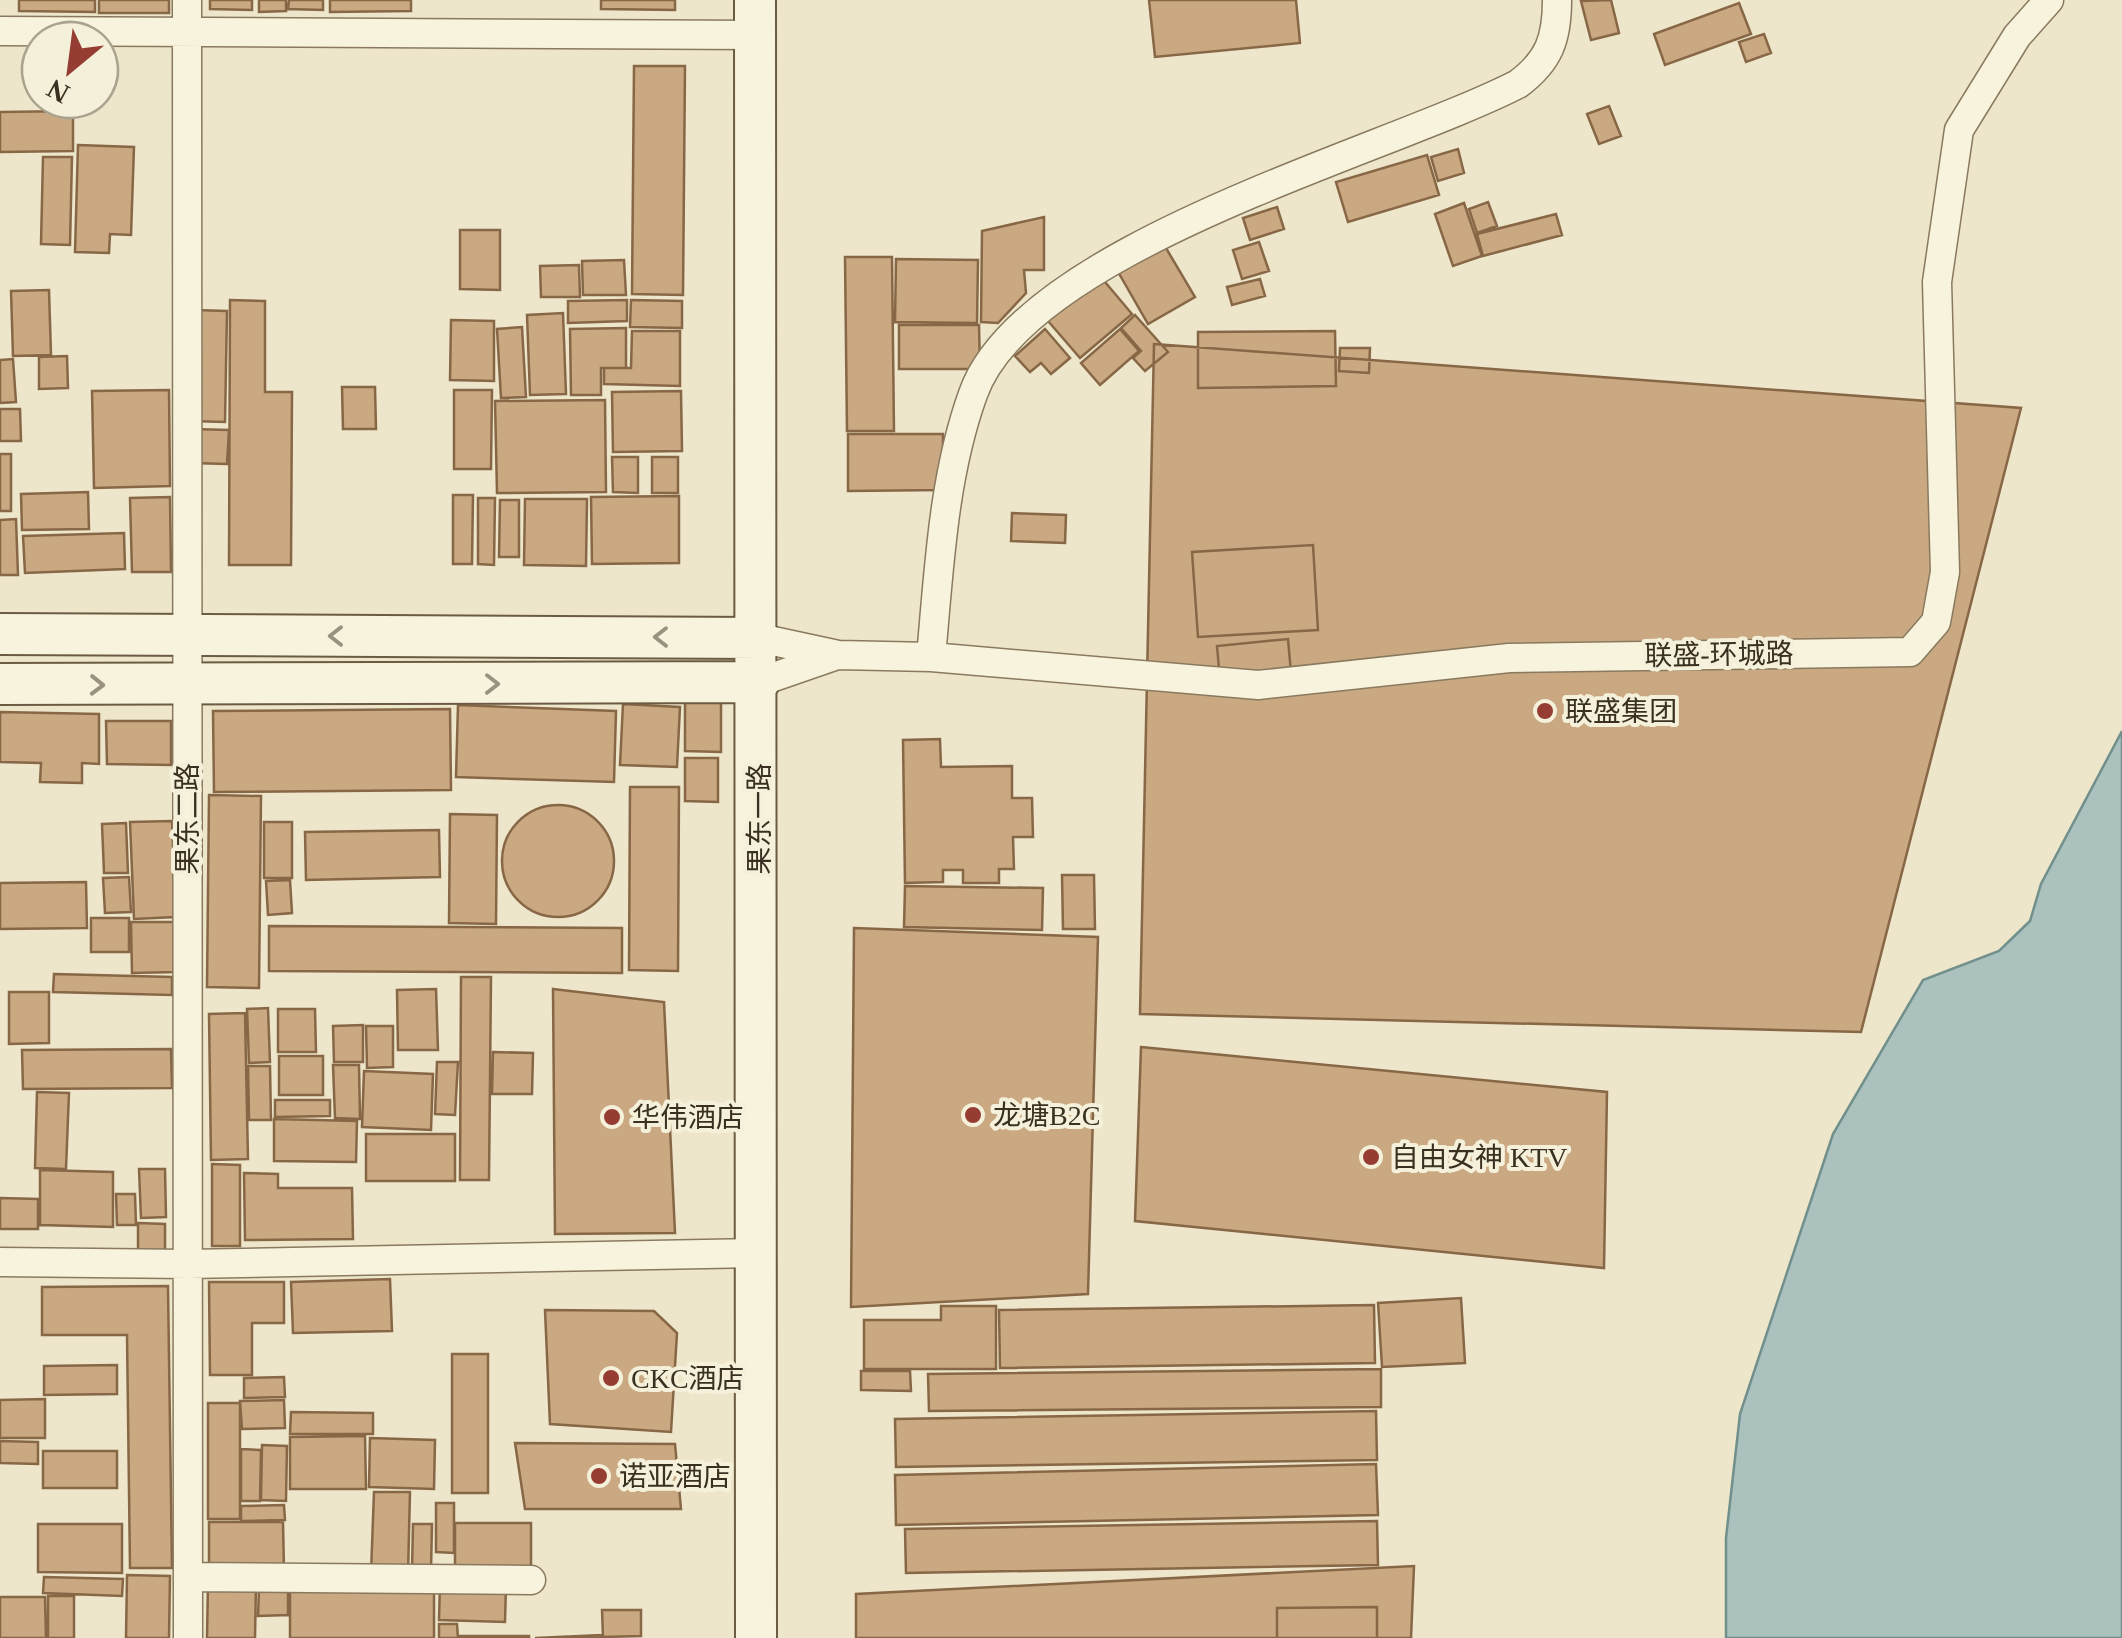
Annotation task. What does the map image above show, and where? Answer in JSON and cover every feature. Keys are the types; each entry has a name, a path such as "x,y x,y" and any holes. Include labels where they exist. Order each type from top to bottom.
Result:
{"main road":[{"name":"果东一路","path":"756,17 756,1638"},
{"path":"0,634 758,638"},
{"path":"438,637 440,684"},
{"path":"0,684 759,682"}],"street":[{"name":"果东二路","path":"188,0 188,1638"},
{"path":"931,657 958,450 974,391 1002,350 1042,310 1135,249 1215,209 1418,129 1518,84 1548,58 1557,23 1557,0"},
{"name":"联盛-环城路","path":"838,655 931,657 1258,685 1509,658 1910,652 1936,622 1945,572 1936,282 1959,130 2017,36 2049,0"},
{"path":"0,31 188,31 756,17"},
{"path":"758,638 838,655"},
{"path":"759,682 838,655"},
{"path":"0,1262 188,1264 758,1253"},
{"path":"188,1577 531,1580"}],"water":[{"path":"2122,731 2122,1638 1726,1638 1726,1538 1740,1414 1833,1134 1923,980 1999,951 2030,921 2041,884"}],"building":[{"path":"19,0 95,0 95,12 19,11"},
{"path":"99,0 169,0 169,13 99,13"},
{"path":"210,0 252,0 252,10 210,9"},
{"path":"259,0 286,0 286,11 259,12"},
{"path":"289,0 323,0 323,10 288,9"},
{"path":"330,0 411,0 411,11 330,12"},
{"path":"601,0 675,0 675,10 601,9"},
{"path":"1149,0 1296,0 1300,43 1155,57"},
{"path":"1611,0 1619,33 1591,40 1581,1"},
{"path":"1739,3 1751,34 1665,65 1654,34"},
{"path":"1764,34 1771,53 1746,62 1739,42"},
{"path":"634,66 685,66 683,295 632,294"},
{"path":"1609,106 1621,136 1599,144 1587,114"},
{"path":"0,112 20,112 20,120 73,120 73,151 0,152"},
{"path":"78,145 134,147 131,235 110,234 109,253 75,252"},
{"path":"1458,149 1464,173 1438,181 1431,157"},
{"path":"1427,155 1439,195 1348,222 1336,182"},
{"path":"43,157 72,157 70,245 41,244"},
{"path":"1488,202 1497,226 1477,233 1469,209"},
{"path":"1464,203 1482,256 1453,266 1435,214"},
{"path":"1277,207 1284,229 1250,240 1243,218"},
{"path":"1556,214 1562,235 1483,256 1477,234"},
{"path":"1044,217 1044,270 1024,270 1026,293 998,323 981,322 982,231"},
{"path":"460,230 500,230 500,290 460,289"},
{"path":"1259,242 1269,271 1242,279 1233,250"},
{"path":"1163,243 1195,297 1148,324 1117,270"},
{"path":"845,257 892,257 894,431 847,431"},
{"path":"896,259 978,260 977,323 895,322"},
{"path":"624,260 626,295 583,295 582,261"},
{"path":"579,265 580,297 541,297 540,266"},
{"path":"1100,276 1132,314 1080,358 1048,321"},
{"path":"1260,279 1265,296 1232,305 1227,287"},
{"path":"49,290 51,355 13,356 11,291"},
{"path":"230,300 265,301 265,392 292,392 291,565 229,565"},
{"path":"627,300 627,321 568,323 568,301"},
{"path":"631,300 682,301 682,328 630,327"},
{"path":"194,310 227,311 225,422 191,421"},
{"path":"563,313 566,394 530,395 527,315"},
{"path":"1135,315 1168,352 1145,371 1133,358 1141,351 1121,328"},
{"path":"451,320 494,321 494,381 450,380"},
{"path":"899,325 979,325 980,369 899,369"},
{"path":"522,327 526,397 501,398 497,329"},
{"path":"626,328 626,368 601,368 601,395 571,395 570,329"},
{"path":"1045,329 1070,358 1051,374 1041,363 1030,372 1015,356"},
{"path":"1120,329 1139,351 1100,385 1081,363"},
{"path":"632,331 680,331 680,386 604,384 604,368 631,368"},
{"path":"1335,331 1336,386 1198,388 1198,332"},
{"name":"联盛集团","path":"1154,344 2021,408 1861,1032 1140,1014"},
{"path":"1340,348 1370,348 1369,373 1339,371"},
{"path":"67,356 68,388 39,389 39,357"},
{"path":"13,359 16,402 0,403 0,360"},
{"path":"342,387 375,387 376,429 343,429"},
{"path":"169,390 170,486 94,488 92,391"},
{"path":"454,390 492,390 491,469 454,469"},
{"path":"681,391 682,451 613,452 612,392"},
{"path":"605,400 606,492 497,493 495,401"},
{"path":"0,409 20,409 21,441 0,441"},
{"path":"192,429 229,430 227,464 191,463"},
{"path":"848,434 943,434 943,490 848,491"},
{"path":"0,454 11,454 11,511 0,511"},
{"path":"612,457 638,457 638,493 613,492"},
{"path":"652,457 678,457 678,493 652,493"},
{"path":"88,492 89,529 22,530 21,494"},
{"path":"453,495 473,495 472,564 453,564"},
{"path":"679,496 679,563 592,564 591,497"},
{"path":"170,497 171,572 132,572 130,498"},
{"path":"478,498 495,498 494,565 478,564"},
{"path":"525,499 587,499 586,566 524,565"},
{"path":"500,500 519,500 519,557 499,557"},
{"path":"1012,513 1066,515 1065,543 1011,541"},
{"path":"16,519 18,575 0,575 0,520"},
{"path":"124,533 125,569 25,573 23,536"},
{"path":"1313,545 1318,630 1198,637 1192,552"},
{"path":"1288,639 1291,673 1220,680 1217,646"},
{"path":"685,693 721,694 721,752 685,751"},
{"path":"623,704 680,707 677,767 620,765"},
{"path":"458,705 616,711 614,782 456,777"},
{"path":"450,709 451,790 214,792 213,711"},
{"path":"0,712 99,714 99,764 82,763 82,783 40,782 41,763 0,762"},
{"path":"106,721 171,721 171,765 107,764"},
{"path":"940,739 941,767 1012,766 1012,798 1032,798 1033,837 1013,837 1014,869 999,869 999,883 963,883 963,870 943,870 943,882 905,883 903,740"},
{"path":"685,758 718,758 718,802 685,801"},
{"path":"630,787 679,787 678,971 629,970"},
{"path":"209,795 261,796 259,988 207,987"},
{"path":"558,805 580,809 598,821 610,839 614,861 610,883 598,901 580,913 558,917 536,913 518,901 506,883 502,861 506,839 518,821 536,809"},
{"path":"450,814 497,815 496,924 449,923"},
{"path":"172,821 176,917 134,919 130,822"},
{"path":"264,822 292,822 292,878 264,878"},
{"path":"126,823 128,873 104,873 102,824"},
{"path":"439,830 440,877 306,880 305,832"},
{"path":"1062,875 1094,875 1095,929 1063,929"},
{"path":"129,877 131,912 105,913 103,878"},
{"path":"290,880 292,913 268,915 266,881"},
{"path":"86,882 87,928 0,929 0,883"},
{"path":"905,886 1043,888 1042,930 904,927"},
{"path":"91,918 129,918 129,952 91,952"},
{"path":"131,922 175,922 176,972 132,973"},
{"path":"269,926 622,928 622,973 269,971"},
{"name":"龙塘B2C","path":"854,928 1098,937 1088,1294 851,1307"},
{"path":"54,974 172,977 172,995 53,992"},
{"path":"461,977 491,977 489,1180 460,1180"},
{"path":"436,989 438,1050 398,1050 397,990"},
{"name":"华伟酒店","path":"553,989 664,1002 675,1233 555,1234"},
{"path":"9,992 49,992 49,1043 9,1044"},
{"path":"268,1008 270,1062 249,1063 247,1009"},
{"path":"278,1009 315,1009 316,1052 278,1052"},
{"path":"245,1013 248,1159 211,1160 209,1014"},
{"path":"363,1025 363,1062 334,1062 333,1026"},
{"path":"366,1026 393,1026 393,1067 367,1068"},
{"name":"自由女神 KTV","path":"1141,1047 1607,1092 1604,1268 1135,1221"},
{"path":"171,1049 172,1088 23,1089 22,1050"},
{"path":"493,1052 533,1053 532,1094 492,1094"},
{"path":"279,1056 323,1056 323,1095 279,1095"},
{"path":"437,1062 458,1062 455,1115 435,1114"},
{"path":"333,1065 359,1065 360,1119 335,1118"},
{"path":"248,1066 270,1066 271,1120 249,1120"},
{"path":"364,1071 433,1074 431,1130 362,1127"},
{"path":"37,1092 69,1093 66,1169 35,1168"},
{"path":"275,1100 330,1100 330,1116 275,1117"},
{"path":"274,1119 357,1121 356,1162 274,1161"},
{"path":"366,1134 455,1134 455,1181 366,1181"},
{"path":"212,1164 240,1165 240,1246 212,1246"},
{"path":"139,1169 165,1169 166,1217 141,1218"},
{"path":"40,1170 113,1172 113,1227 40,1225"},
{"path":"244,1173 278,1174 278,1188 352,1188 353,1239 245,1240"},
{"path":"116,1194 135,1194 136,1225 117,1225"},
{"path":"0,1198 38,1199 38,1229 0,1229"},
{"path":"138,1223 165,1224 165,1250 138,1250"},
{"path":"390,1279 392,1331 293,1333 291,1282"},
{"path":"209,1282 284,1282 284,1323 252,1323 252,1375 210,1375"},
{"path":"168,1286 172,1568 130,1568 127,1335 42,1335 42,1287"},
{"path":"1461,1298 1465,1363 1382,1367 1378,1303"},
{"path":"1374,1305 1375,1363 1000,1368 999,1310"},
{"path":"941,1306 996,1306 996,1369 864,1369 864,1320 941,1320"},
{"name":"CKC酒店","path":"545,1310 654,1311 677,1333 671,1432 550,1424"},
{"path":"452,1354 488,1354 488,1493 452,1493"},
{"path":"117,1365 117,1394 44,1395 44,1366"},
{"path":"1381,1369 1381,1407 929,1411 928,1374"},
{"path":"861,1371 910,1371 911,1391 861,1390"},
{"path":"284,1377 285,1397 244,1398 244,1378"},
{"path":"45,1399 45,1438 0,1438 0,1400"},
{"path":"284,1400 285,1428 242,1429 240,1401"},
{"path":"208,1403 240,1403 240,1519 208,1519"},
{"path":"1376,1411 1377,1460 896,1467 895,1419"},
{"path":"291,1412 373,1413 373,1434 290,1434"},
{"path":"365,1436 366,1489 290,1489 290,1437"},
{"path":"370,1438 435,1440 434,1489 369,1487"},
{"path":"0,1441 38,1442 38,1464 0,1463"},
{"name":"诺亚酒店","path":"515,1443 675,1444 681,1509 525,1509"},
{"path":"262,1445 287,1446 286,1501 261,1500"},
{"path":"241,1449 261,1450 260,1501 241,1501"},
{"path":"43,1451 117,1451 117,1488 43,1488"},
{"path":"1376,1464 1378,1515 896,1525 895,1475"},
{"path":"374,1492 410,1492 408,1574 371,1573"},
{"path":"436,1503 454,1503 454,1553 436,1552"},
{"path":"284,1505 285,1520 241,1521 241,1506"},
{"path":"1377,1521 1378,1565 906,1573 905,1529"},
{"path":"209,1522 283,1522 284,1570 209,1570"},
{"path":"455,1523 531,1523 531,1575 455,1575"},
{"path":"38,1524 122,1524 122,1573 38,1572"},
{"path":"413,1524 432,1524 431,1571 412,1571"},
{"path":"1414,1566 1411,1638 856,1638 856,1594"},
{"path":"127,1575 170,1576 169,1638 126,1638"},
{"path":"44,1577 123,1579 122,1596 43,1593"},
{"path":"440,1582 506,1584 505,1622 439,1620"},
{"path":"208,1583 256,1584 255,1638 207,1638"},
{"path":"290,1586 434,1586 434,1638 290,1638"},
{"path":"259,1588 288,1588 288,1615 258,1616"},
{"path":"48,1596 74,1596 74,1638 48,1638"},
{"path":"0,1597 45,1597 46,1638 0,1638"},
{"path":"1377,1607 1377,1638 1277,1638 1277,1608"},
{"path":"602,1610 641,1610 641,1636 603,1637"},
{"path":"439,1624 457,1624 458,1638 439,1638"},
{"path":"601,1635 601,1638 535,1638"},
{"path":"529,1636 529,1638 460,1638"}],"place":[{"name":"联盛集团","path":"1545,711"},
{"name":"龙塘B2C","path":"973,1115"},
{"name":"华伟酒店","path":"612,1117"},
{"name":"自由女神 KTV","path":"1371,1157"},
{"name":"CKC酒店","path":"611,1378"},
{"name":"诺亚酒店","path":"599,1476"}]}
